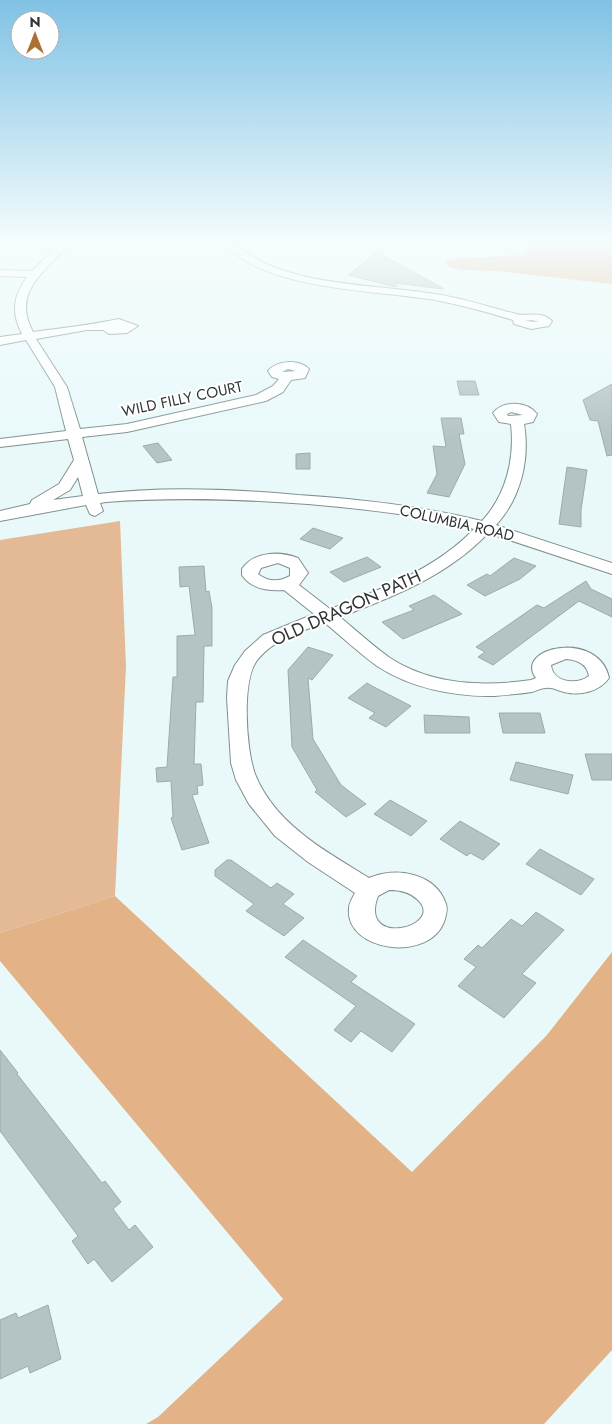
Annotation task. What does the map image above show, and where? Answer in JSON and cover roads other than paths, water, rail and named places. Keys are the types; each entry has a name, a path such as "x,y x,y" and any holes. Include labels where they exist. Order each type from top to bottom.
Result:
{"street":[{"path":"19,307 22,325 54,371 64,395 93,506"},
{"path":"476,307 520,318"},
{"path":"0,341 88,327 106,327"},
{"name":"WILD FILLY COURT","path":"0,443 134,427 246,402 278,389 286,377"},
{"name":"OLD DRAGON PATH","path":"368,890 304,847 275,824 258,801 246,779 241,756 238,681 243,666 254,652 268,640 288,630 328,616 415,579 452,558 485,527 505,499 519,460 520,444 517,422"},
{"path":"5,515 50,498 59,492 71,481 80,461"},
{"name":"COLUMBIA ROAD","path":"5,515 93,506 297,499 391,508 485,527 612,569"},
{"name":"COLUMBIA ROAD","path":"0,526 93,506"},
{"path":"288,584 376,656 395,669 415,678 461,688 486,689 533,686 549,680"}]}
